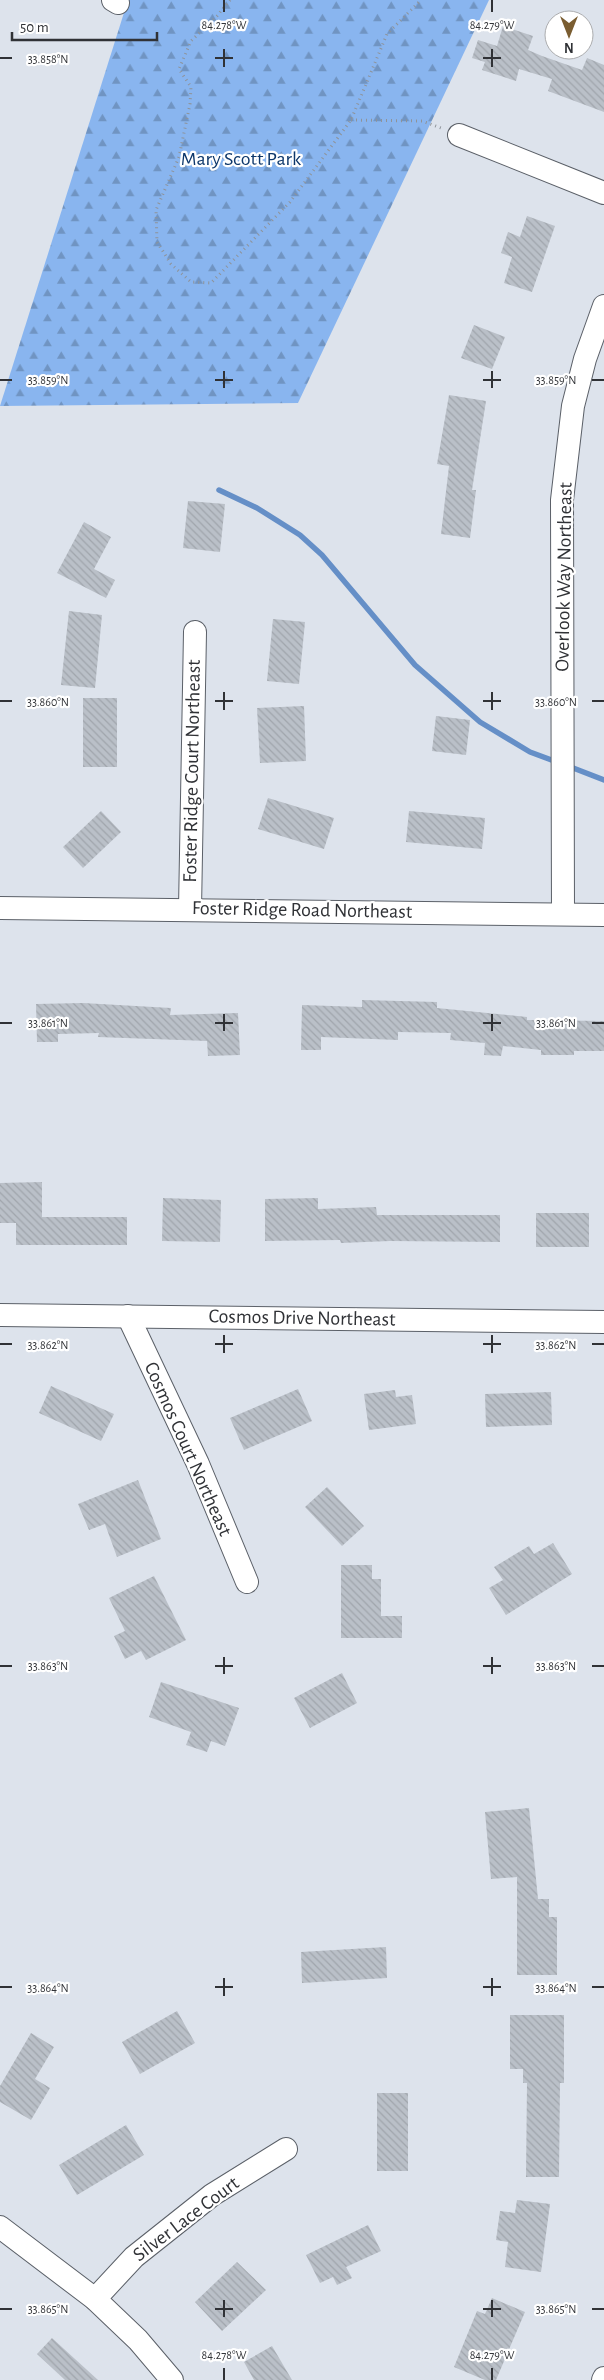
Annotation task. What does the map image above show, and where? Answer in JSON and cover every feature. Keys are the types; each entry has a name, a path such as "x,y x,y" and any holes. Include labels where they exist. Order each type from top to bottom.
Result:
{"street":[{"path":"459,135 604,193"},
{"name":"Overlook Way Northeast","path":"563,913 562,500 573,406 585,358 604,306"},
{"name":"Foster Ridge Court Northeast","path":"190,909 195,632"},
{"name":"Foster Ridge Road Northeast","path":"0,908 563,913 604,915"},
{"name":"Cosmos Drive Northeast","path":"0,1314 604,1322"},
{"name":"Cosmos Court Northeast","path":"128,1316 198,1464 248,1582"},
{"name":"Silver Lace Court","path":"95,2299 134,2257 198,2206 286,2149"},
{"path":"0,2227 95,2299 138,2340 172,2380"}],"path":[{"path":"230,0 217,16 191,41 179,69 191,87 190,104 179,157 156,210 157,242 170,264 191,282 211,283 290,202 351,120 387,34 421,0"},
{"path":"351,120 422,121 459,135"}],"green space":[{"name":"Mary Scott Park","path":"128,0 489,0 298,403 0,406"}],"building":[{"path":"503,26 533,36 528,50 544,57 544,60 553,60 582,70 586,60 592,60 604,65 604,112 548,91 552,79 519,69 516,81 482,70 485,62 472,58 478,40 497,46"},
{"path":"527,216 555,226 532,292 504,283 512,257 501,253 508,232 520,237"},
{"path":"474,325 505,337 492,369 461,358"},
{"path":"449,395 486,401 472,490 476,490 470,538 441,534 449,466 437,464"},
{"path":"188,501 225,504 220,552 183,548"},
{"path":"84,522 111,537 94,569 115,580 106,598 57,573"},
{"path":"69,611 102,615 95,688 61,685"},
{"path":"273,619 305,622 299,684 267,681"},
{"path":"83,698 117,698 117,767 83,767"},
{"path":"304,706 306,761 260,763 257,708"},
{"path":"436,716 470,720 466,755 432,751"},
{"path":"268,798 334,818 324,849 258,829"},
{"path":"101,811 121,832 83,868 63,847"},
{"path":"409,811 485,818 482,849 406,842"},
{"path":"362,1000 437,1002 437,1008 527,1017 527,1020 604,1021 604,1051 574,1051 574,1055 541,1055 541,1050 503,1046 501,1056 484,1055 485,1043 450,1040 451,1033 398,1032 398,1040 321,1037 321,1050 301,1050 302,1005 362,1007"},
{"path":"83,1003 171,1008 170,1015 238,1013 240,1055 208,1056 207,1041 98,1037 99,1033 58,1034 58,1042 37,1042 36,1004"},
{"path":"42,1182 42,1217 127,1217 127,1245 16,1245 16,1223 0,1223 0,1183"},
{"path":"163,1198 221,1200 220,1242 162,1241"},
{"path":"318,1198 318,1209 376,1207 377,1215 500,1215 500,1242 390,1241 341,1243 340,1240 265,1241 265,1199"},
{"path":"536,1213 589,1213 589,1247 536,1247"},
{"path":"51,1386 114,1414 101,1441 39,1413"},
{"path":"298,1389 312,1421 244,1450 230,1418"},
{"path":"395,1390 396,1397 412,1395 416,1424 369,1430 364,1394"},
{"path":"551,1392 552,1425 486,1427 485,1394"},
{"path":"138,1480 161,1539 117,1557 105,1524 89,1530 78,1504"},
{"path":"327,1487 364,1526 342,1546 305,1507"},
{"path":"553,1543 572,1574 506,1615 489,1588 503,1580 494,1567 529,1546 534,1554"},
{"path":"341,1565 372,1565 372,1579 381,1579 381,1616 402,1616 402,1638 341,1638"},
{"path":"154,1576 186,1640 146,1660 141,1651 125,1659 114,1636 125,1631 109,1598"},
{"path":"342,1673 357,1703 310,1728 294,1698"},
{"path":"161,1682 239,1708 225,1746 211,1741 207,1752 186,1745 191,1732 149,1717"},
{"path":"529,1808 538,1899 549,1899 549,1917 557,1917 557,1975 517,1975 517,1877 491,1879 485,1812"},
{"path":"386,1947 387,1978 302,1983 301,1952"},
{"path":"177,2011 195,2043 140,2074 122,2042"},
{"path":"510,2015 564,2015 564,2083 560,2083 559,2177 526,2177 527,2083 523,2083 523,2069 510,2069"},
{"path":"31,2033 54,2047 35,2079 50,2088 31,2120 0,2102 0,2086"},
{"path":"377,2093 408,2093 408,2171 377,2171"},
{"path":"126,2125 144,2155 77,2195 59,2165"},
{"path":"517,2200 550,2204 541,2272 505,2267 508,2242 496,2240 500,2211 515,2213"},
{"path":"368,2225 381,2251 346,2267 352,2278 337,2285 333,2277 320,2283 306,2255"},
{"path":"237,2262 266,2290 222,2331 195,2302"},
{"path":"492,2298 525,2312 496,2380 485,2380 454,2367 477,2311 485,2314"},
{"path":"52,2338 98,2380 65,2380 37,2354"},
{"path":"272,2346 292,2380 254,2380 244,2362"}],"waterway":[{"path":"219,490 257,508 300,535 322,555 415,665 480,722 530,752 557,762"},
{"path":"568,766 604,780"}]}
